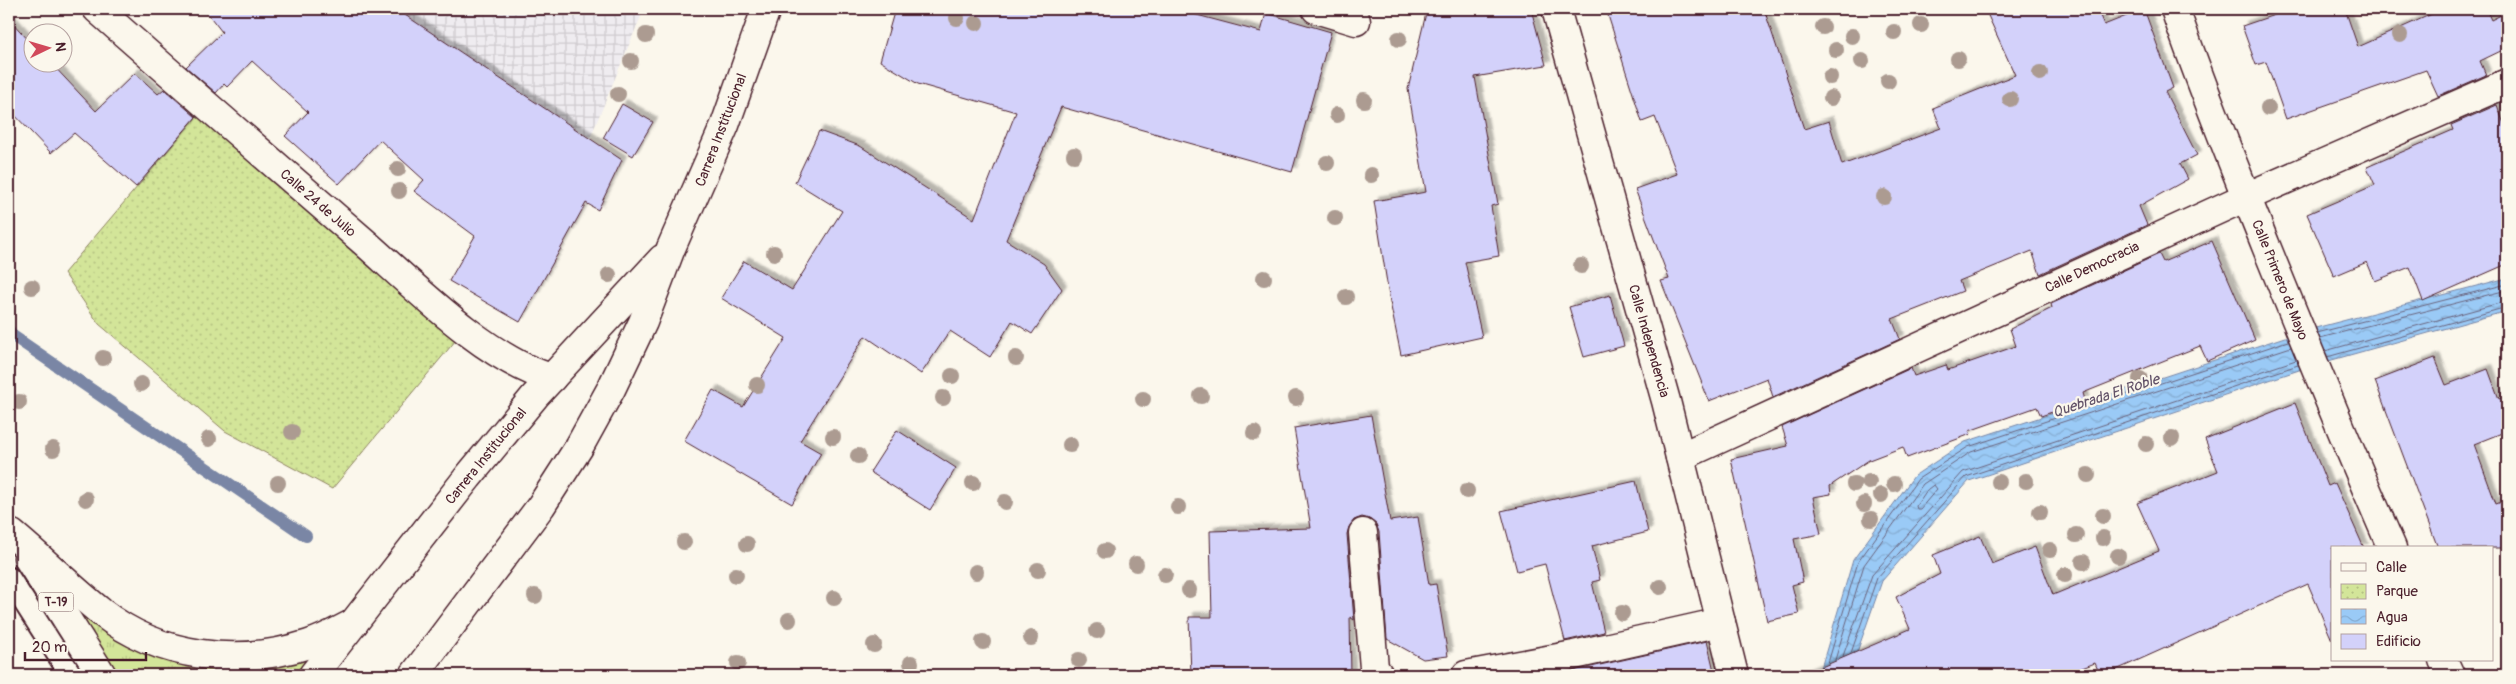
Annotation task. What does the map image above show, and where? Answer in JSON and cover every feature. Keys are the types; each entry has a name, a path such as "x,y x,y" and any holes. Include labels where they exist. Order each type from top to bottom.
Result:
{"main road":[{"name":"Calle 24 de Julio","path":"97,9 433,302 510,361 534,373 552,378"},
{"name":"Carrera Institucional","path":"414,675 541,506 579,447 611,389 642,322 671,248 724,125 766,9"},
{"path":"1316,9 1356,21"},
{"name":"Calle Independencia","path":"1556,9 1680,456 1734,675"},
{"name":"Calle Primero de Mayo","path":"2175,9 2246,197 2391,546"},
{"name":"Calle Democracia","path":"1680,456 2246,197 2507,84"},
{"name":"Carrera Institucional","path":"313,675 468,477 552,378 671,248"},
{"path":"11,531 102,612 144,639 183,653 228,657 269,653 310,644 354,623"},
{"name":"T-19","path":"11,531 102,675"},
{"path":"1363,533 1374,668 1379,675"},
{"path":"1466,675 1574,655 1721,622"},
{"path":"2444,662 2450,675"}],"lane":[{"path":"9,578 71,675"}],"shaded area":[{"path":"396,9 644,9 590,138"}],"green space":[{"path":"206,106 466,328 332,489 225,431 99,324 64,273"},
{"path":"12,534 183,653 310,644 313,675 102,675"}],"water":[{"name":"Quebrada El Roble","path":"2507,278 2507,311 2314,365 1969,481 1882,581 1849,675 1819,675 1853,560 1914,476 1965,442 2300,332"}],"building":[{"path":"204,9 396,9 622,160 598,210 586,203 520,322 449,281 475,236 414,191 424,180 380,140 339,184 285,136 308,112 252,61 227,87 224,84 216,93 186,67 222,32"},
{"path":"895,9 1194,9 1193,14 1261,32 1266,13 1331,32 1292,172 1061,107 1006,240 1044,264 1062,289 1032,334 1012,321 990,357 950,331 921,374 865,336 800,441 821,453 792,504 684,441 713,390 743,407 786,338 721,298 744,261 792,290 842,211 795,182 819,131 860,146 974,219 1016,112 918,84 880,61"},
{"path":"1427,9 1531,9 1546,65 1475,77 1498,204 1491,206 1499,256 1465,262 1482,337 1401,355 1390,302 1374,201 1426,192 1408,89"},
{"path":"1606,9 1764,9 1804,129 1829,121 1842,165 1941,128 1933,108 2015,75 1985,9 2097,9 2104,25 2144,9 2173,88 2165,92 2197,155 2180,164 2188,179 2139,206 2147,225 2040,274 2032,251 1959,281 1963,291 1892,319 1900,339 1773,397 1767,378 1709,401 1661,281 1669,279 1635,189 1677,174 1655,117 1642,122"},
{"path":"2292,9 2345,9 2358,47 2443,9 2486,9 2491,20 2507,12 2507,48 2480,61 2486,75 2438,96 2426,70 2286,119 2266,62 2256,65 2242,26"},
{"path":"9,19 22,33 22,72 59,72 96,111 135,73 158,94 164,89 196,117 136,187 74,133 51,153 9,109"},
{"path":"622,104 653,122 633,156 603,138"},
{"path":"2497,105 2507,132 2507,264 2423,301 2410,267 2375,281 2367,262 2334,276 2307,214 2375,185 2367,167 2453,130 2451,125"},
{"path":"2212,241 2255,340 2207,361 2200,346 2083,393 2085,400 2041,416 2037,407 1969,431 1971,434 1907,458 1903,447 1869,460 1830,486 1831,494 1813,497 1821,534 1794,539 1803,582 1792,585 1799,614 1767,621 1731,459 1788,446 1782,427 1911,368 1914,376 1946,365 1948,370 2016,346 2010,329 2052,308 2051,304 2159,254 2163,262"},
{"path":"1610,295 1624,346 1584,357 1569,307"},
{"path":"2435,358 2446,385 2488,369 2499,399 2507,396 2507,431 2474,444 2496,504 2507,500 2507,548 2494,548 2494,546 2437,546 2375,381"},
{"path":"2295,403 2328,486 2335,483 2363,546 2331,546 2331,638 2308,584 2105,675 2100,675 2095,663 2064,675 1803,675 1910,629 1896,597 1940,574 1933,555 1980,536 1992,564 2035,547 2053,595 2159,551 2137,503 2218,471 2205,439"},
{"path":"1371,415 1390,521 1418,517 1429,585 1436,584 1448,656 1423,659 1387,639 1379,532 1376,524 1362,517 1354,520 1347,534 1354,620 1350,617 1351,675 1191,675 1189,617 1212,617 1210,531 1311,528 1294,428"},
{"path":"897,430 956,468 930,510 870,472"},
{"path":"1636,481 1648,532 1592,546 1600,580 1592,582 1604,632 1565,641 1545,564 1517,571 1501,511"},
{"path":"1707,641 1715,675 1574,675 1573,671"}],"waterway":[{"path":"9,330 13,336 306,536"}]}
